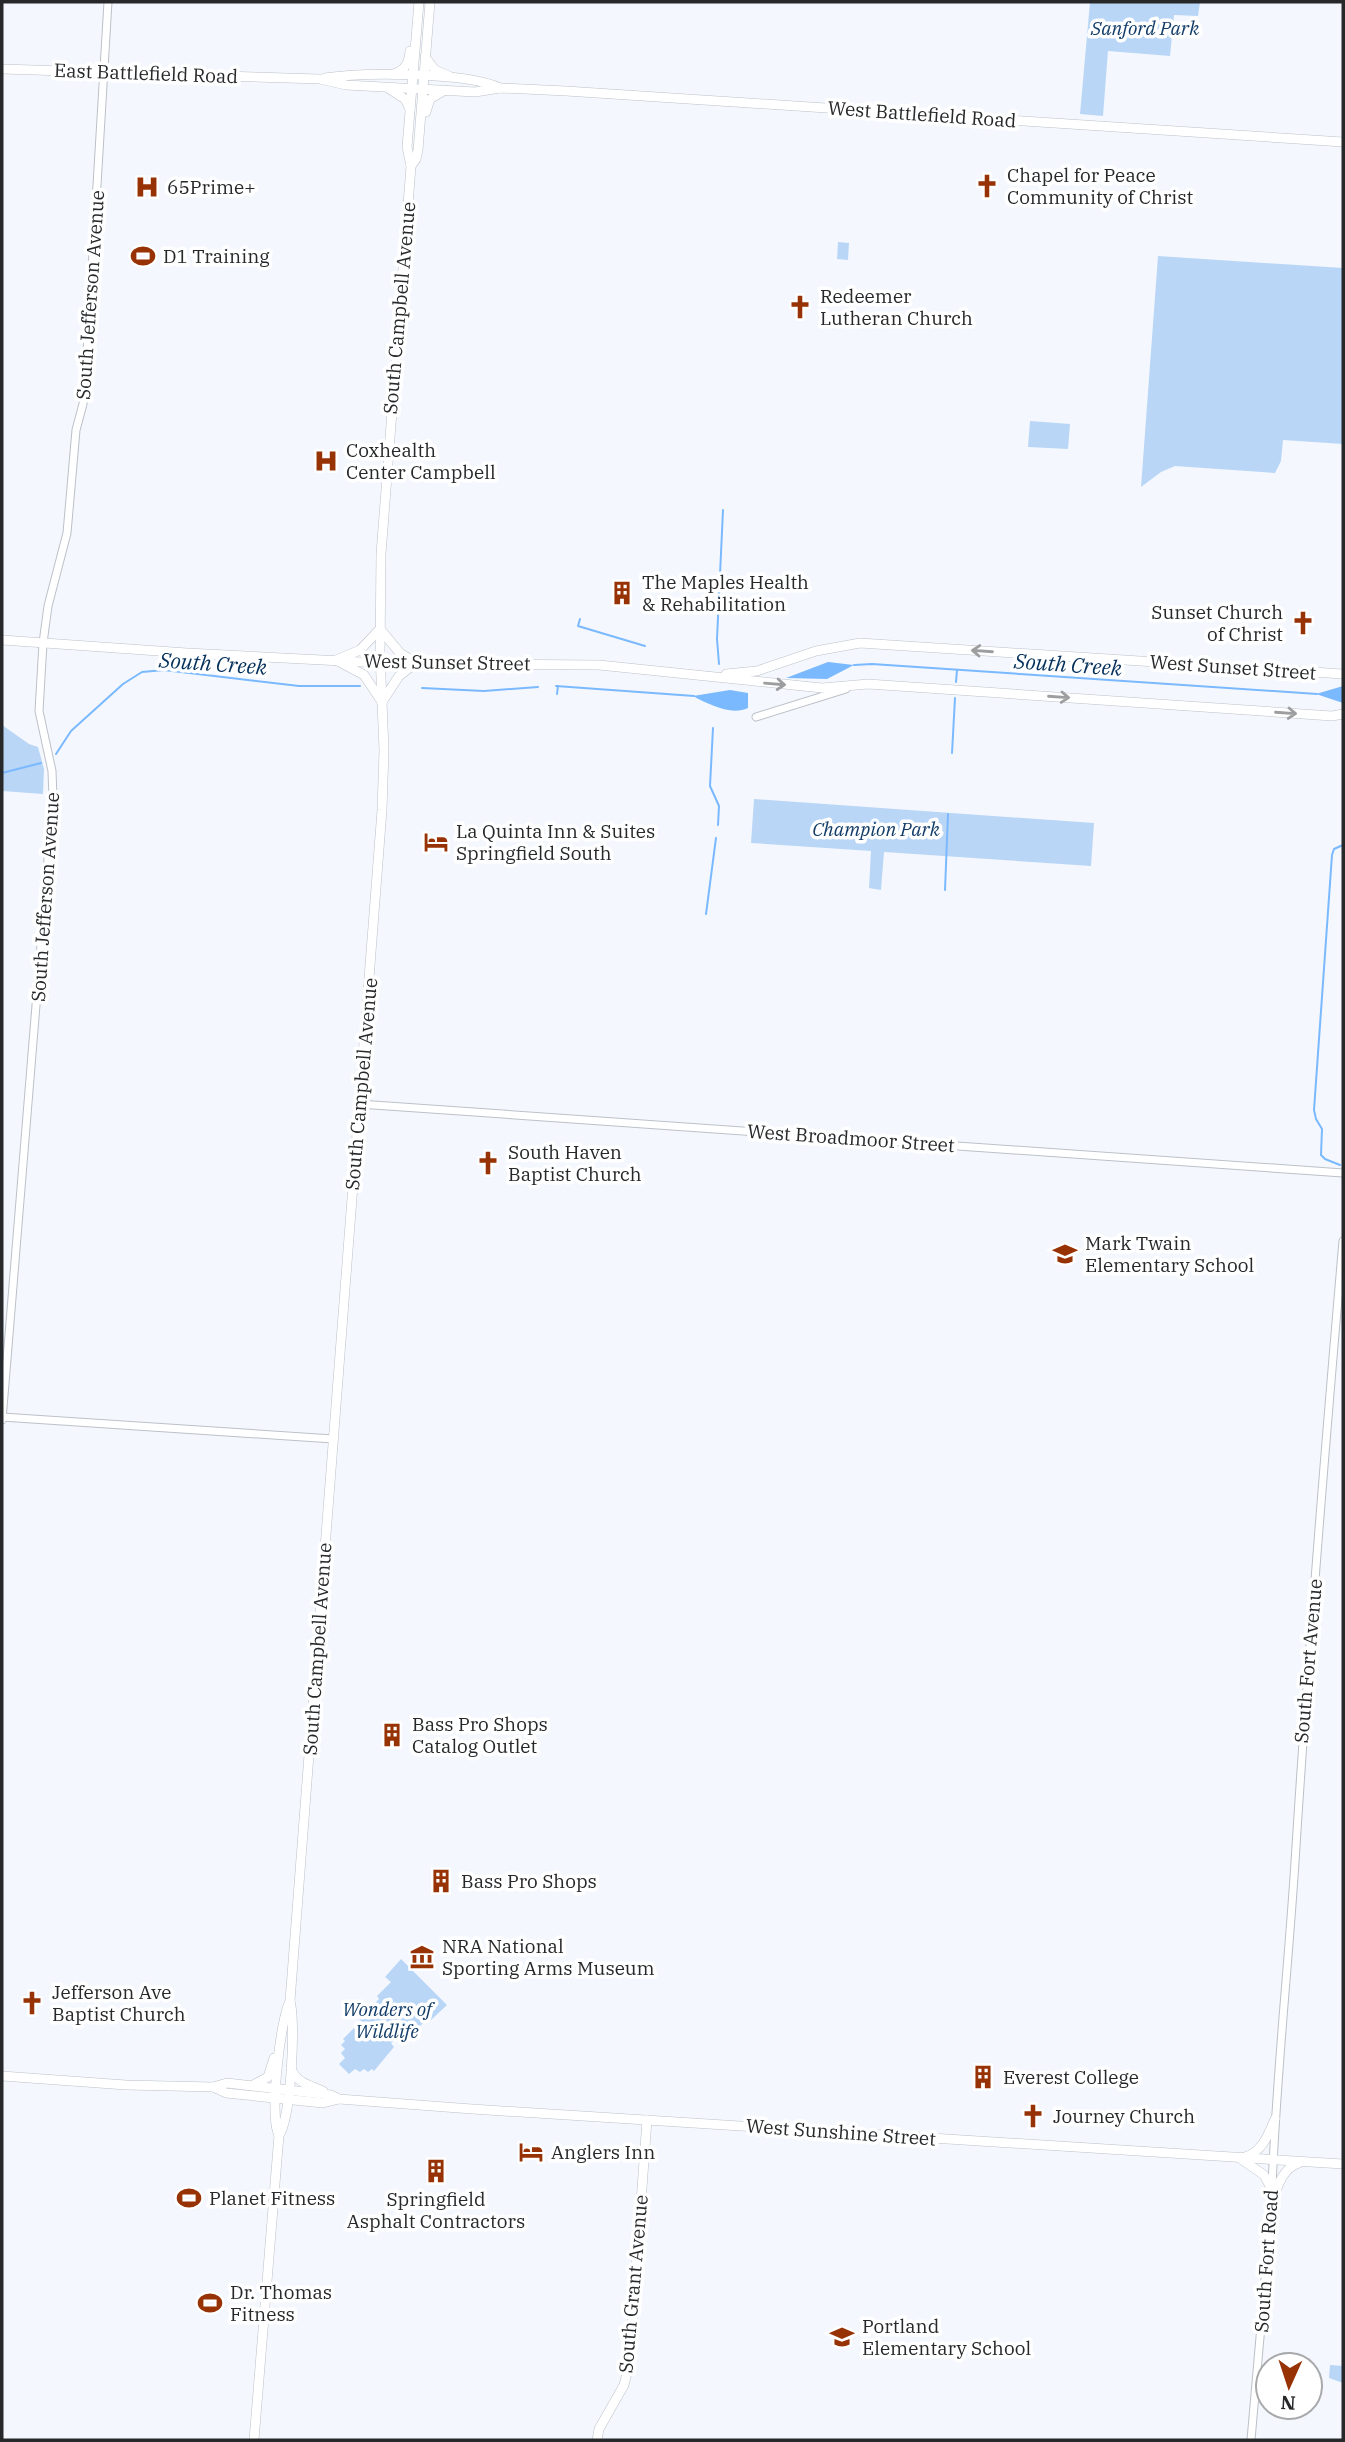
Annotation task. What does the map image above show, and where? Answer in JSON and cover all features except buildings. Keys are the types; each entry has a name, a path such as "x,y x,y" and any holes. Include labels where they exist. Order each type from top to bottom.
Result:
{"main road":[{"name":"South Campbell Avenue","path":"411,166 416,159 419,144 430,2"},
{"name":"South Campbell Avenue","path":"279,2135 274,2121 283,2019 290,2001 382,810 384,750 380,629 381,543 411,166 407,147 419,5"},
{"path":"387,75 400,72 409,61 413,26 419,5"},
{"path":"425,57 435,70 454,79"},
{"name":"East Battlefield Road","path":"2,69 291,78"},
{"name":"West Battlefield Road","path":"320,79 348,74 413,76 475,80 500,88"},
{"name":"West Battlefield Road","path":"291,78 320,79 346,85 475,92 500,88 1343,142"},
{"path":"386,87 405,99 410,110"},
{"path":"419,144 427,104 435,94 445,90"},
{"path":"380,629 400,653 416,663 399,676 382,702 363,675 336,660 360,650 380,629"},
{"name":"West Sunset Street","path":"2,640 381,663 599,665 822,688 868,684 1343,716"},
{"name":"West Sunset Street","path":"707,676 757,671 816,651 860,643 1343,674"},
{"name":"South Campbell Avenue","path":"254,2440 279,2135 285,2122 288,2094 293,2011 290,2001"},
{"path":"274,2121 267,2106 249,2090 268,2077 280,2044"},
{"path":"290,2061 292,2072 298,2080 335,2097"},
{"name":"West Sunshine Street","path":"2,2076 126,2085 213,2087 226,2093 249,2090 647,2120 1343,2164"},
{"name":"West Sunshine Street","path":"288,2094 313,2102 330,2102 335,2097"},
{"path":"285,2122 295,2109 313,2102"},
{"path":"1240,2158 1261,2147 1275,2119"},
{"name":"South Grant Avenue","path":"597,2440 599,2429 624,2385 629,2365 647,2120"},
{"path":"1240,2158 1264,2175 1272,2190"},
{"path":"1272,2203 1279,2182 1287,2170 1295,2164 1312,2162"}],"street":[{"name":"South Jefferson Avenue","path":"2,1418 53,798 52,771 39,711 43,643 48,607 67,533 76,430 83,404 108,2"},
{"path":"756,717 868,684"},
{"name":"West Broadmoor Street","path":"359,1104 1343,1173"},
{"name":"South Fort Avenue","path":"1277,2082 1308,1657 1343,1241"},
{"path":"2,1418 333,1439"},
{"name":"South Fort Road","path":"1251,2440 1272,2203 1277,2082"}],"green space":[{"name":"Sanford Park","path":"1090,2 1200,2 1198,16 1174,15 1170,56 1108,51 1103,116 1080,114"},
{"path":"838,242 849,243 848,260 837,259"},
{"path":"1158,256 1343,268 1343,444 1283,440 1281,461 1275,473 1175,466 1161,472 1141,487"},
{"path":"1030,421 1070,424 1068,449 1028,447"},
{"path":"2,725 29,744 38,747 44,769 43,794 2,791"},
{"name":"Champion Park","path":"754,799 1094,823 1091,866 884,852 881,890 869,888 871,851 751,843"},
{"name":"Wonders of Wildlife","path":"401,1959 447,2005 413,2033 407,2027 391,2043 394,2047 374,2071 372,2069 368,2072 364,2069 360,2072 355,2069 349,2074 339,2064 345,2058 341,2053 345,2049 341,2045 345,2041 343,2039 354,2028 356,2030 360,2026 364,2030 367,2027 359,2019 391,1982 385,1977"},
{"path":"1330,2365 1343,2366 1343,2383 1329,2378"}],"water":[{"path":"828,662 854,665 827,679 786,678"},
{"path":"1343,686 1343,703 1316,694"},
{"path":"730,690 748,693 748,708 727,710 693,696"}],"waterway":[{"path":"719,664 717,639 723,510"},
{"path":"580,619 578,626 645,646"},
{"name":"South Creek","path":"854,665 872,664 1317,694"},
{"name":"South Creek","path":"56,754 71,731 123,684 142,672 164,670 299,686 360,686"},
{"path":"956,682 957,670"},
{"name":"South Creek","path":"556,686 694,696"},
{"name":"South Creek","path":"557,694 558,686"},
{"name":"South Creek","path":"422,688 484,691 538,687"},
{"path":"952,753 955,698"},
{"path":"713,728 710,786 719,806 718,825"},
{"name":"South Creek","path":"2,773 41,763"},
{"path":"945,890 948,814"},
{"path":"706,914 716,838"},
{"path":"1340,1165 1321,1155 1322,1129 1314,1110 1332,855 1334,849 1343,845"}],"place":[{"name":"Chapel for Peace Community of Christ","path":"987,186"},
{"name":"65Prime+","path":"147,187"},
{"name":"D1 Training","path":"143,256"},
{"name":"Redeemer Lutheran Church","path":"800,307"},
{"name":"Coxhealth Center Campbell","path":"326,461"},
{"name":"The Maples Health & Rehabilitation","path":"622,593"},
{"name":"Sunset Church of Christ","path":"1303,623"},
{"name":"La Quinta Inn & Suites Springfield South","path":"436,842"},
{"name":"South Haven Baptist Church","path":"488,1163"},
{"name":"Mark Twain Elementary School","path":"1065,1254"},
{"name":"Bass Pro Shops Catalog Outlet","path":"392,1735"},
{"name":"Bass Pro Shops","path":"441,1881"},
{"name":"NRA National Sporting Arms Museum","path":"422,1957"},
{"name":"Jefferson Ave Baptist Church","path":"32,2003"},
{"name":"Everest College","path":"983,2077"},
{"name":"Journey Church","path":"1033,2116"},
{"name":"Anglers Inn","path":"531,2152"},
{"name":"Springfield Asphalt Contractors","path":"436,2171"},
{"name":"Planet Fitness","path":"189,2198"},
{"name":"Dr. Thomas Fitness","path":"210,2303"},
{"name":"Portland Elementary School","path":"842,2337"}]}
